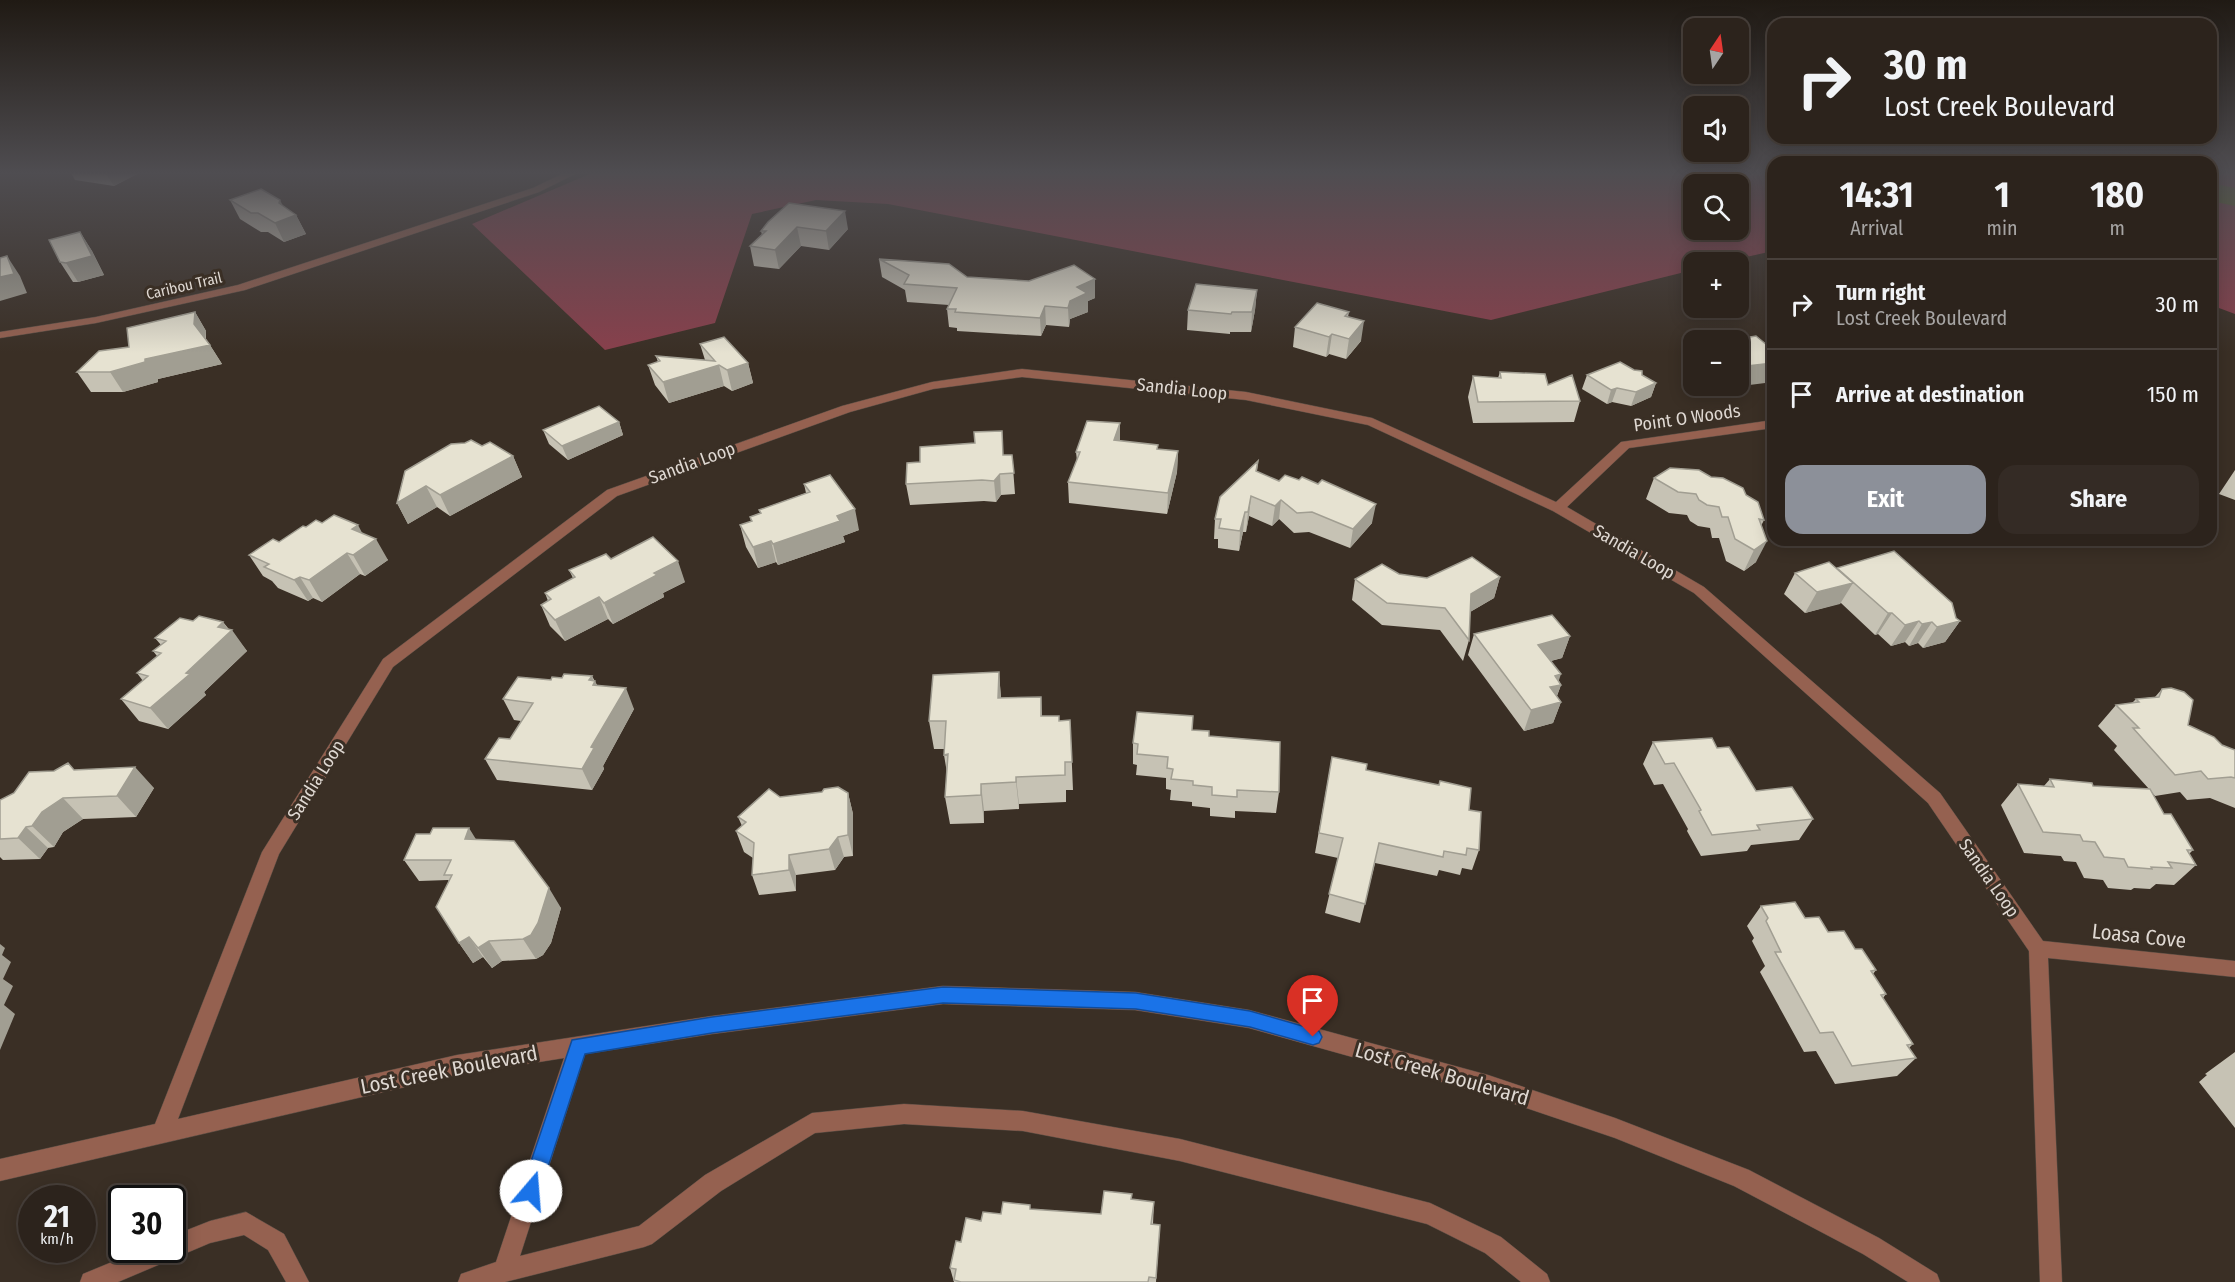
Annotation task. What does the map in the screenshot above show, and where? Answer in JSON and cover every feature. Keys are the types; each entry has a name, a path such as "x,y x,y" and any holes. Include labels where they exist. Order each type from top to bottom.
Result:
{"street":[{"name":"Caribou Trail","path":"0,335 106,318 242,288 408,233"},
{"name":"Sandia Loop","path":"164,1130 271,852 388,663 612,493 846,409 932,386 1022,373 1246,396 1372,422 1558,508 1699,590 1934,798 2038,949"},
{"name":"Point O Woods","path":"1558,508 1625,445 1767,425"},
{"name":"Loasa Cove","path":"2038,949 2235,969"},
{"path":"2038,949 2051,1282"},
{"name":"Lost Creek Boulevard","path":"0,1170 164,1130 457,1065 712,1025 943,995 1136,1001 1250,1019 1488,1085 1616,1128 1741,1178 1871,1246 1929,1282"},
{"path":"504,1271 578,1046"},
{"path":"469,1282 644,1236 713,1183 812,1123 904,1114 1023,1121 1180,1150 1430,1214 1493,1245 1539,1282"},
{"path":"186,1241 210,1232 246,1223 276,1242 298,1282"},
{"path":"91,1282 136,1263"}],"shaded area":[{"path":"481,233 746,233 715,323 605,350"},
{"path":"1038,233 1683,233 1683,240 1749,240 1749,233 1767,233 1767,252 1749,256 1749,252 1683,252 1683,272 1491,320"},
{"path":"2217,233 2235,233 2235,314 2217,307"}],"building":[{"path":"80,233 92,256 66,263 60,262 49,240"},
{"path":"764,233 791,233 775,250 750,246"},
{"path":"7,256 14,274 0,277 0,258"},
{"path":"879,259 949,264 967,277 1029,281 1074,265 1095,279 1077,287 1087,293 1070,301 1068,308 1045,306 1040,318 955,312 956,309 947,309 957,288 904,284 909,275"},
{"path":"1196,284 1257,290 1252,312 1232,312 1231,314 1188,310"},
{"path":"1317,303 1349,312 1345,316 1364,321 1349,339 1332,334 1329,337 1295,327"},
{"path":"195,312 194,324 210,345 145,359 145,362 110,372 77,372 99,351 129,347 127,328"},
{"path":"1756,336 1767,345 1767,364 1749,366 1749,337"},
{"path":"724,337 748,363 727,370 719,365 663,382 648,365 660,361 656,356 715,361 700,344"},
{"path":"1620,362 1634,370 1642,371 1642,375 1656,383 1636,392 1617,388 1611,390 1587,375"},
{"path":"1500,372 1545,374 1548,385 1572,375 1580,401 1478,402 1473,376 1501,378"},
{"path":"599,406 619,422 562,446 543,430"},
{"path":"1087,421 1120,423 1114,440 1158,445 1157,449 1178,451 1168,493 1068,482 1080,452 1076,452"},
{"path":"1002,431 1003,455 1012,455 1014,473 1000,474 994,481 906,484 907,463 920,462 920,447 975,443 974,432"},
{"path":"471,440 482,446 490,442 513,456 440,495 426,486 397,503 405,471 451,444"},
{"path":"1258,461 1256,471 1279,481 1285,475 1299,480 1302,477 1318,484 1322,480 1376,504 1353,529 1312,512 1297,513 1281,500 1275,506 1251,496 1248,512 1245,512 1240,531 1219,528 1221,519 1215,519 1220,497"},
{"path":"1670,468 1699,470 1711,477 1723,478 1743,488 1746,495 1758,502 1764,520 1759,519 1767,541 1754,550 1735,539 1728,517 1722,517 1719,507 1707,505 1699,500 1696,494 1678,492 1654,478"},
{"path":"830,475 855,509 837,516 840,521 773,544 771,541 753,547 740,525 752,521 750,517 761,513 759,510 810,492 804,484"},
{"path":"334,515 358,525 352,529 376,539 353,555 347,553 309,580 300,577 294,580 264,567 269,564 249,555 273,539 279,542 303,526 306,527 316,520 322,523"},
{"path":"653,537 678,561 654,573 657,575 604,603 599,597 555,620 541,605 551,599 545,593 575,577 569,570 606,554 611,559"},
{"path":"1894,551 1952,603 1956,618 1960,621 1937,627 1932,622 1922,624 1919,621 1905,625 1837,568"},
{"path":"1472,557 1500,577 1471,594 1469,640 1445,608 1387,603 1355,579 1382,564 1399,574 1427,578"},
{"path":"1829,562 1853,583 1817,592 1795,573"},
{"path":"1552,615 1570,636 1538,645 1561,674 1555,676 1561,685 1550,687 1561,702 1531,710 1474,634"},
{"path":"199,616 223,622 218,627 232,630 186,673 190,674 150,708 121,699 148,676 137,673 161,653 153,651 166,641 155,638 180,618 193,621"},
{"path":"999,672 998,698 1041,697 1041,716 1059,716 1059,721 1070,720 1072,762 1065,762 1065,775 1016,777 1016,782 981,784 981,795 945,797 948,754 944,755 946,721 929,721 933,675"},
{"path":"564,674 592,676 589,680 595,681 593,685 626,688 591,747 594,748 582,769 485,759 499,738 510,739 533,703 503,699 518,677 551,680 552,677 562,678"},
{"path":"2171,688 2184,692 2193,700 2188,725 2235,750 2235,778 2208,779 2201,771 2175,775 2133,728 2139,728 2116,705 2139,702 2136,699 2159,697 2162,689"},
{"path":"1137,712 1193,716 1192,730 1209,731 1209,736 1280,742 1279,792 1237,790 1237,797 1212,795 1212,787 1193,785 1193,781 1171,779 1173,769 1167,768 1168,757 1137,754 1138,744 1133,743"},
{"path":"1712,738 1717,748 1729,747 1756,791 1792,787 1813,819 1757,825 1760,830 1712,835 1699,811 1701,810 1674,763 1665,764 1653,742"},
{"path":"1332,757 1367,764 1366,770 1439,785 1440,781 1471,788 1469,810 1481,812 1479,850 1467,848 1466,855 1444,851 1443,857 1379,843 1365,904 1329,894 1343,838 1319,833"},
{"path":"68,763 74,770 135,767 117,796 63,798 42,812 32,826 26,827 18,838 0,839 0,800 14,793 29,772 54,771"},
{"path":"2050,779 2092,783 2093,786 2150,789 2164,814 2171,814 2193,850 2187,850 2196,865 2168,862 2172,868 2128,867 2124,859 2104,857 2095,842 2083,841 2080,835 2043,832 2018,784 2054,787"},
{"path":"838,787 848,793 848,835 838,837 829,849 789,855 789,870 752,875 754,843 736,831 746,822 738,817 769,789 780,797 822,792 824,789"},
{"path":"433,828 469,828 465,839 514,841 549,888 538,923 531,935 523,939 489,941 478,948 469,937 459,943 436,907 452,875 444,875 451,860 404,860 416,834 430,834"},
{"path":"1795,902 1805,918 1819,917 1828,932 1844,931 1855,949 1862,949 1876,970 1871,971 1886,994 1881,995 1913,1044 1907,1045 1916,1058 1852,1066 1833,1032 1820,1033 1775,952 1781,952 1761,906"},
{"path":"1104,1191 1132,1194 1131,1199 1154,1202 1151,1224 1160,1225 1156,1278 1149,1277 1148,1282 961,1282 954,1280 956,1269 950,1268 956,1241 961,1242 966,1218 981,1221 983,1212 1001,1214 1003,1202 1030,1205 1030,1209 1101,1214"}],"route":[{"path":"531,1191 578,1046 712,1025 943,995 1136,1001 1250,1019 1313,1037"}]}
